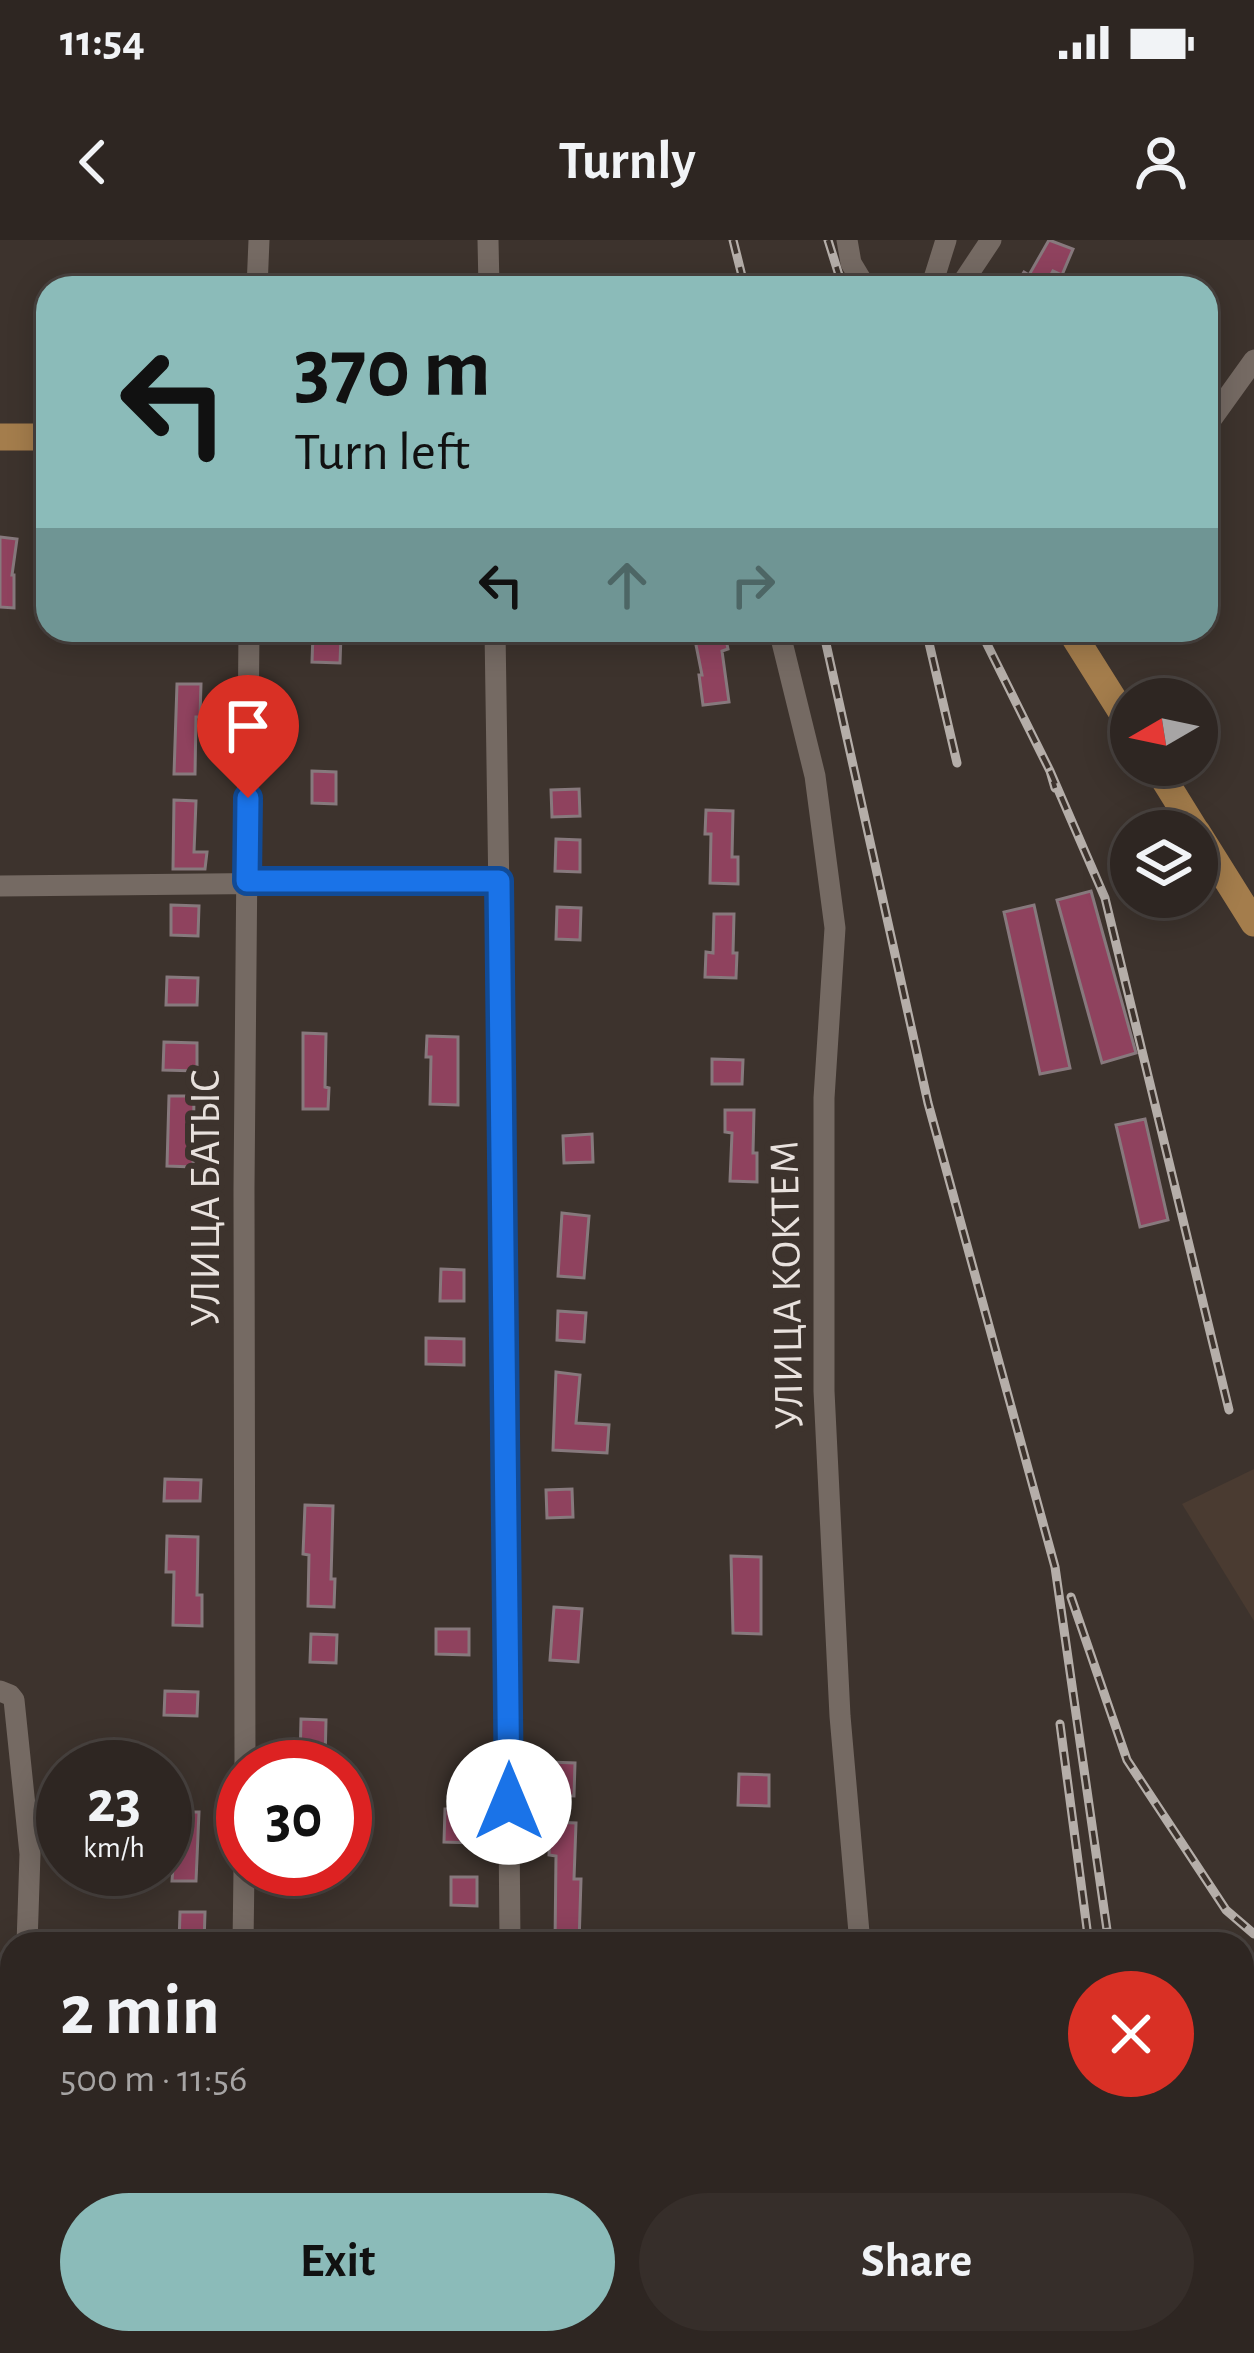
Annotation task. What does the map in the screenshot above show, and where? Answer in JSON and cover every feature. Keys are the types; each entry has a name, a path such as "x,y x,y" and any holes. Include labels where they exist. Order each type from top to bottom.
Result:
{"main road":[{"path":"0,437 36,437"},
{"path":"1078,642 1110,694"},
{"path":"1218,865 1254,923"}],"street":[{"path":"258,276 259,240"},
{"path":"488,240 489,276"},
{"path":"847,240 859,276"},
{"path":"936,276 946,240"},
{"path":"967,276 991,240"},
{"path":"1218,410 1254,360"},
{"name":"УЛИЦА БАТЫС","path":"245,1740 249,642"},
{"path":"495,642 510,1932"},
{"name":"УЛИЦА КОКТЕМ","path":"781,642 815,776 835,928 824,1098 824,1391 840,1716 859,1932"},
{"path":"0,886 499,881"},
{"path":"0,1691 14,1700 30,1854 27,1932"},
{"path":"243,1932 244,1896"}],"shaded area":[{"path":"1254,1469 1254,1621 1182,1504"}],"building":[{"path":"1049,240 1073,249 1062,275 1053,271 1050,276 1022,276 1024,272 1029,275"},
{"path":"0,537 17,539 14,608 0,607"},
{"path":"313,642 341,642 340,663 312,662"},
{"path":"695,642 727,642 728,649 722,651 729,702 703,705"},
{"path":"177,684 201,684 195,774 174,774"},
{"path":"312,771 336,772 336,804 312,803"},
{"path":"579,789 580,816 552,817 551,790"},
{"path":"174,800 196,801 194,852 207,852 205,869 173,869"},
{"path":"706,810 733,811 732,857 738,857 738,884 710,883 711,834 705,834"},
{"path":"556,839 580,840 580,872 555,871"},
{"path":"1091,891 1136,1053 1102,1063 1057,900"},
{"path":"171,905 199,906 198,936 171,935"},
{"path":"1034,905 1070,1068 1040,1074 1004,912"},
{"path":"557,907 581,908 580,940 556,939"},
{"path":"714,914 734,914 736,978 705,977 706,952 713,953"},
{"path":"167,977 198,978 197,1005 166,1005"},
{"path":"303,1033 326,1034 328,1109 303,1109"},
{"path":"427,1036 458,1037 458,1105 430,1104"},
{"path":"164,1042 197,1043 197,1071 163,1070"},
{"path":"712,1059 743,1060 742,1084 712,1084"},
{"path":"169,1096 194,1096 193,1167 167,1166"},
{"path":"725,1110 754,1110 757,1182 730,1181 732,1133 725,1132"},
{"path":"1145,1119 1168,1220 1140,1227 1116,1125"},
{"path":"592,1134 593,1162 564,1163 563,1136"},
{"path":"562,1213 589,1216 584,1278 558,1276"},
{"path":"441,1269 464,1270 464,1301 440,1301"},
{"path":"558,1311 586,1313 584,1342 557,1340"},
{"path":"426,1338 464,1339 464,1365 426,1364"},
{"path":"556,1372 580,1375 576,1423 609,1425 607,1453 553,1450"},
{"path":"165,1479 201,1480 200,1501 164,1501"},
{"path":"572,1489 573,1517 547,1518 546,1490"},
{"path":"305,1505 333,1506 334,1607 308,1606"},
{"path":"167,1536 198,1537 197,1595 202,1595 202,1626 173,1625 174,1572 166,1572"},
{"path":"731,1556 761,1557 761,1634 733,1633"},
{"path":"554,1607 582,1609 578,1662 550,1660"},
{"path":"436,1629 469,1629 469,1655 436,1654"},
{"path":"311,1634 337,1635 336,1663 310,1662"},
{"path":"165,1691 198,1692 197,1716 164,1715"},
{"path":"301,1719 326,1720 326,1740 301,1740"},
{"path":"549,1762 575,1763 574,1796 548,1795"},
{"path":"739,1774 769,1775 769,1806 738,1805"},
{"path":"445,1809 475,1809 474,1843 444,1842"},
{"path":"192,1812 199,1812 196,1881 192,1881"},
{"path":"550,1822 576,1823 574,1879 581,1879 579,1932 555,1932 556,1856 549,1855"},
{"path":"451,1877 477,1877 477,1906 451,1905"},
{"path":"180,1912 205,1912 204,1932 179,1932"}],"railway":[{"path":"733,240 742,276"},
{"path":"828,240 839,276"},
{"path":"826,642 928,1103 1055,1567 1107,1932"},
{"path":"929,642 957,763"},
{"path":"986,642 1055,788"},
{"path":"1050,771 1105,898 1229,1410"},
{"path":"1071,1597 1127,1760 1226,1910 1252,1932"},
{"path":"1060,1724 1087,1932"}],"route":[{"path":"248,798 247,881 499,881 509,1802"}]}
